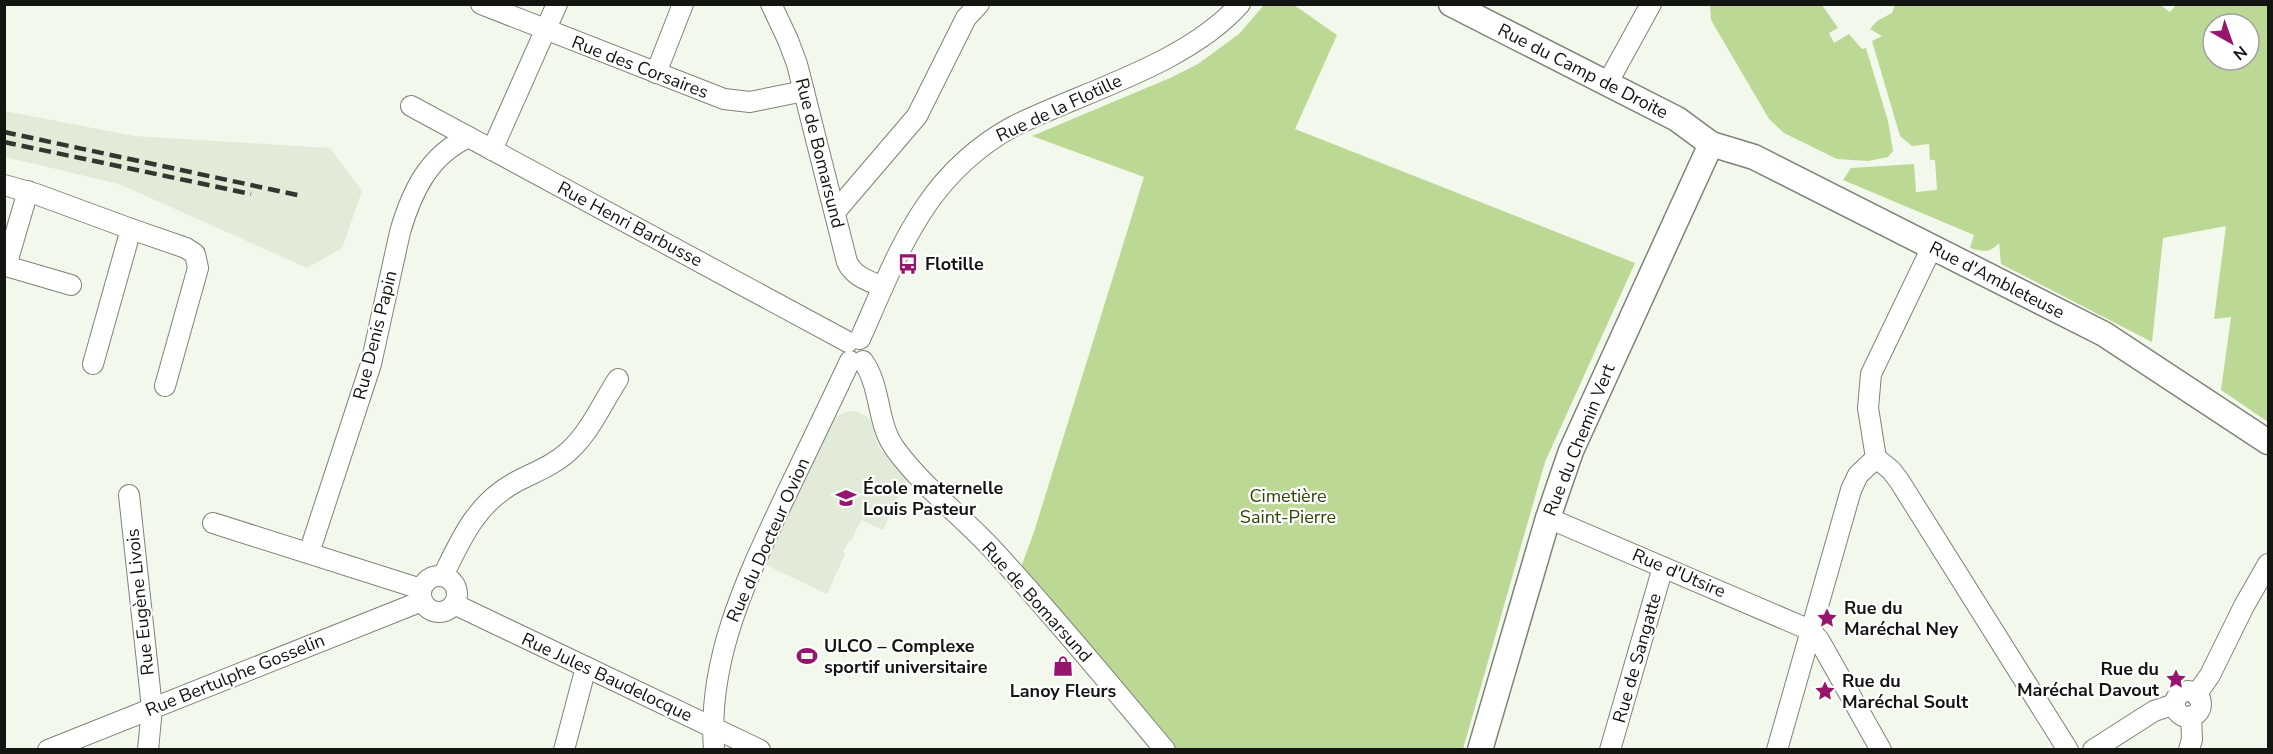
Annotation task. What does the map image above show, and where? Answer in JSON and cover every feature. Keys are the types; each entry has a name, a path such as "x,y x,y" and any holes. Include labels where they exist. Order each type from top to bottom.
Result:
{"street":[{"name":"Rue des Corsaires","path":"481,4 715,96 738,102 764,100 804,91"},
{"path":"492,150 557,4"},
{"path":"656,73 683,4"},
{"name":"Rue de Bomarsund","path":"771,4 788,40 804,91 850,268 858,275 883,287"},
{"path":"835,212 917,116 966,18 979,4"},
{"name":"Rue de la Flotille","path":"855,351 906,237 925,205 950,174 975,152 1005,132 1184,49 1213,30 1240,4"},
{"path":"1608,84 1651,4"},
{"name":"Rue du Camp de Droite","path":"1459,6 1677,119 1711,144"},
{"name":"Rue Henri Barbusse","path":"411,106 855,351"},
{"name":"Rue Denis Papin","path":"309,554 369,371 403,220 431,166 449,148 469,137"},
{"name":"Rue d'Ambleteuse","path":"1711,144 1750,155 2110,337 2268,442"},
{"name":"Rue du Chemin Vert","path":"1480,750 1548,518 1583,421 1711,144"},
{"path":"4,185 28,191 186,248 198,259 197,274 165,386"},
{"path":"28,191 6,266 71,285"},
{"path":"93,364 131,230"},
{"path":"1932,247 1871,374 1868,408 1876,458 1891,470 1900,482 2068,750"},
{"name":"Rue de Bomarsund","path":"855,351 873,378 886,429 896,451 924,483 988,545 1030,590 1165,750"},
{"name":"Rue du Docteur Ovion","path":"714,750 713,727 723,649 741,590 855,351"},
{"path":"443,576 469,525 481,508 503,489 551,464 568,452 582,436 618,379"},
{"path":"1777,750 1851,490 1858,475 1876,458"},
{"name":"Rue Eugène Livois","path":"148,501 123,494 152,708 148,750"},
{"name":"Rue d'Utsire","path":"1548,518 1810,630"},
{"path":"213,523 309,554 421,595"},
{"path":"2189,750 2192,739 2177,697 2183,692 2196,695 2210,675 2244,606 2268,564"},
{"name":"Rue de Sangatte","path":"1610,750 1663,567"},
{"path":"443,576 450,580 456,588 457,596 454,604 445,611 437,612 426,608 421,595 429,578 443,576"},
{"name":"Rue Bertulphe Gosselin","path":"48,750 421,595"},
{"name":"Rue Jules Baudelocque","path":"454,604 760,750"},
{"path":"1810,630 1819,640 1881,750"},
{"path":"564,750 586,667"},
{"path":"2092,750 2154,711 2183,710"}],"shaded area":[{"path":"5,111 134,136 330,148 362,191 342,248 307,268 119,184 5,157"},
{"name":"École maternelle Louis Pasteur","path":"848,411 857,411 867,417 872,423 878,447 908,477 883,530 861,520 843,552 845,554 827,594 764,564 832,422 839,415"}],"green space":[{"path":"2159,4 2170,12 2176,5 2268,5 2268,422 2221,390 2231,317 2214,319 2226,226 2163,238 2152,342 2001,264 1999,243 1986,251 1970,248 1974,235 1843,180 1851,168 1914,164 1916,192 1937,190 1935,160 1930,160 1929,144 1912,146 1900,136 1872,41 1882,36 1870,29 1877,21 1892,13 1895,5"},
{"name":"Cimetière Saint-Pierre","path":"1264,5 1294,5 1337,35 1295,129 1635,263 1545,462 1463,749 1176,749 1020,570 1034,532 1144,177 1032,136 1198,64 1239,34"},
{"path":"1710,5 1822,5 1838,28 1829,33 1834,43 1849,34 1862,49 1866,48 1888,121 1893,151 1888,157 1868,161 1837,159 1784,133 1769,119 1711,20"}],"railway":[{"path":"4,132 302,196"},
{"path":"4,142 251,194"}],"place":[{"name":"Flotille","path":"908,264"},
{"name":"École maternelle Louis Pasteur","path":"846,498"},
{"name":"Rue du Maréchal Ney","path":"1827,618"},
{"name":"ULCO – Complexe sportif universitaire","path":"807,656"},
{"name":"Lanoy Fleurs","path":"1063,666"},
{"name":"Rue du Maréchal Davout","path":"2176,679"},
{"name":"Rue du Maréchal Soult","path":"1825,691"}]}
